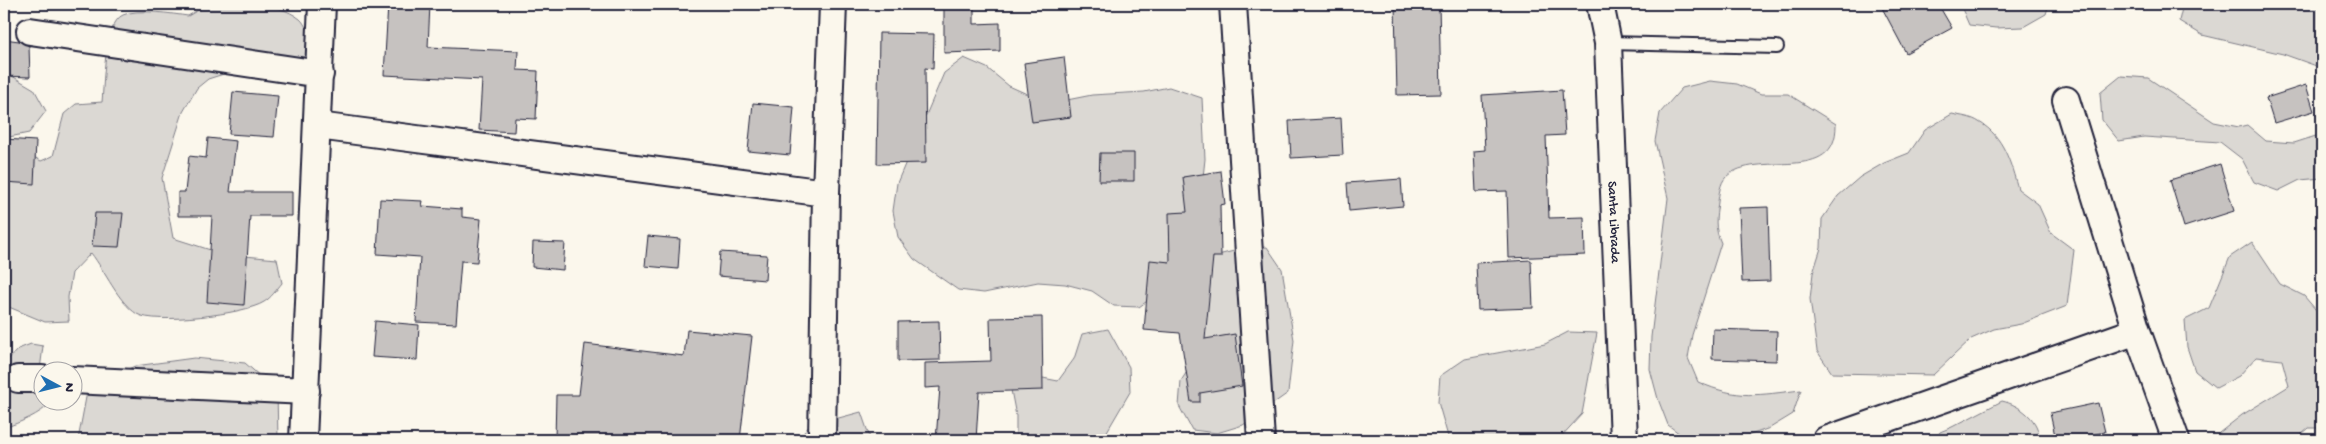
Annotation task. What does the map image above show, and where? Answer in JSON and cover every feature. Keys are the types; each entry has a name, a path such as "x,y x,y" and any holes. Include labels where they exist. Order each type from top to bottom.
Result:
{"street":[{"path":"303,440 322,4"},
{"path":"822,440 826,193 833,4"},
{"path":"1233,4 1261,440"},
{"name":"Santa Librada","path":"1600,4 1608,43 1624,440"},
{"path":"30,31 320,74"},
{"path":"2066,100 2137,331 2176,440"},
{"path":"318,126 826,193"},
{"path":"1826,440 2137,331"},
{"path":"82,380 306,391"}],"lane":[{"path":"1608,43 1777,48"}],"shaded area":[{"path":"208,4 256,4 280,9 302,21 313,43 304,66 236,70 208,79 197,88 183,112 162,178 173,238 223,254 277,259 282,283 264,302 239,310 200,317 147,317 137,314 130,309 112,286 91,253 72,273 68,297 69,321 45,322 4,305 4,156 20,149 41,161 53,156 64,114 76,104 102,102 109,41 112,29 117,20 123,15 146,12 188,16"},
{"path":"1960,4 2049,4 2046,14 2023,27 1996,28 1969,25"},
{"path":"2183,4 2322,4 2322,68 2283,54 2202,35 2179,21"},
{"path":"4,58 12,76 34,89 46,111 29,133 4,138"},
{"path":"964,58 987,68 1009,86 1036,98 1062,101 1092,95 1144,92 1169,87 1202,98 1205,159 1198,224 1161,291 1139,307 1114,306 1092,291 1065,284 1038,282 984,293 958,290 914,259 898,237 893,211 897,183 944,73"},
{"path":"2121,76 2148,78 2214,122 2239,127 2247,125 2266,141 2294,143 2322,134 2322,178 2300,180 2278,191 2254,182 2242,159 2220,142 2144,137 2119,141 2102,120 2100,93"},
{"path":"1710,81 1737,84 1761,94 1788,94 1836,124 1833,143 1823,155 1810,161 1756,165 1739,169 1724,179 1719,192 1716,218 1717,232 1721,243 1692,335 1688,358 1698,382 1725,392 1749,395 1801,390 1793,414 1770,428 1747,436 1721,440 1688,440 1668,425 1658,399 1650,369 1651,337 1668,198 1655,141 1660,113 1682,88"},
{"path":"1952,114 1976,120 1995,135 2005,151 2018,189 2038,204 2051,233 2074,250 2067,306 2021,324 1994,329 1971,339 1933,375 1832,373 1817,351 1810,299 1813,273 1821,248 1822,219 1838,196 1860,177 1884,163 1909,153 1925,130"},
{"path":"2252,242 2280,284 2304,296 2322,317 2322,428 2309,428 2295,440 2224,440 2219,433 2242,415 2289,386 2282,360 2256,357 2239,376 2216,388 2195,371 2187,347 2185,320 2209,308 2230,257"},
{"path":"1267,247 1282,269 1294,340 1288,393 1243,425 1217,433 1192,430 1179,406 1181,381 1196,357 1198,278 1214,256 1242,249"},
{"path":"1108,329 1129,367 1130,392 1102,440 1016,440 1016,416 1011,390 1033,376 1058,381 1074,359 1082,334"},
{"path":"1568,332 1597,333 1582,414 1558,440 1449,440 1438,402 1440,376 1465,359 1545,344"},
{"path":"31,344 43,346 41,362 32,362 32,412 39,412 23,421 4,428 4,364 18,349"},
{"path":"194,358 245,363 277,391 278,440 78,440 87,392 109,377 135,366"},
{"path":"2002,401 2016,406 2028,414 2036,426 2039,440 1934,440 1940,432"},
{"path":"861,412 870,438 868,440 798,440 809,426"}],"building":[{"path":"388,4 430,4 428,47 518,51 517,70 538,71 536,119 515,118 514,132 479,130 482,80 384,75"},
{"path":"944,4 974,4 974,24 1000,23 1000,51 944,53"},
{"path":"1395,4 1439,4 1441,94 1397,95"},
{"path":"1880,4 1938,4 1952,28 1906,53"},
{"path":"879,33 934,34 933,69 925,68 926,163 877,164"},
{"path":"4,39 19,41 29,46 30,77 4,76"},
{"path":"1064,57 1071,117 1032,122 1024,63"},
{"path":"2306,85 2314,111 2274,123 2266,98"},
{"path":"1562,90 1565,135 1546,136 1549,218 1584,217 1585,255 1509,258 1507,191 1476,192 1474,151 1485,150 1482,95"},
{"path":"233,92 278,96 274,137 229,134"},
{"path":"753,103 794,107 790,155 748,151"},
{"path":"1341,118 1343,155 1291,158 1289,121"},
{"path":"208,138 236,141 230,192 292,192 292,216 250,216 244,305 207,302 212,216 178,216 178,192 185,192 189,156 206,158"},
{"path":"4,139 36,141 34,184 4,182"},
{"path":"1100,153 1134,153 1134,181 1099,181"},
{"path":"2220,164 2234,211 2184,227 2170,180"},
{"path":"1221,171 1225,204 1220,205 1221,257 1213,257 1205,339 1235,334 1242,386 1200,393 1200,402 1191,402 1180,333 1144,330 1150,260 1170,262 1169,213 1187,212 1183,177"},
{"path":"1401,179 1403,206 1349,211 1347,183"},
{"path":"380,199 423,201 422,206 462,209 462,217 481,219 477,262 461,261 456,324 416,322 420,257 377,254"},
{"path":"1768,207 1770,281 1742,282 1739,208"},
{"path":"95,213 123,213 119,247 92,246"},
{"path":"648,236 680,239 678,269 645,266"},
{"path":"533,242 565,243 563,270 532,267"},
{"path":"720,252 767,255 765,280 718,276"},
{"path":"1531,260 1533,308 1478,310 1476,263"},
{"path":"1042,317 1043,390 979,392 976,440 936,440 940,387 925,388 925,363 991,361 990,318"},
{"path":"375,321 419,325 417,360 372,357"},
{"path":"939,321 940,360 898,361 898,322"},
{"path":"1713,329 1777,331 1776,361 1712,359"},
{"path":"687,330 752,336 740,440 555,440 556,395 579,395 585,344 684,356"},
{"path":"2098,403 2105,432 2069,440 2056,440 2050,413"}]}
